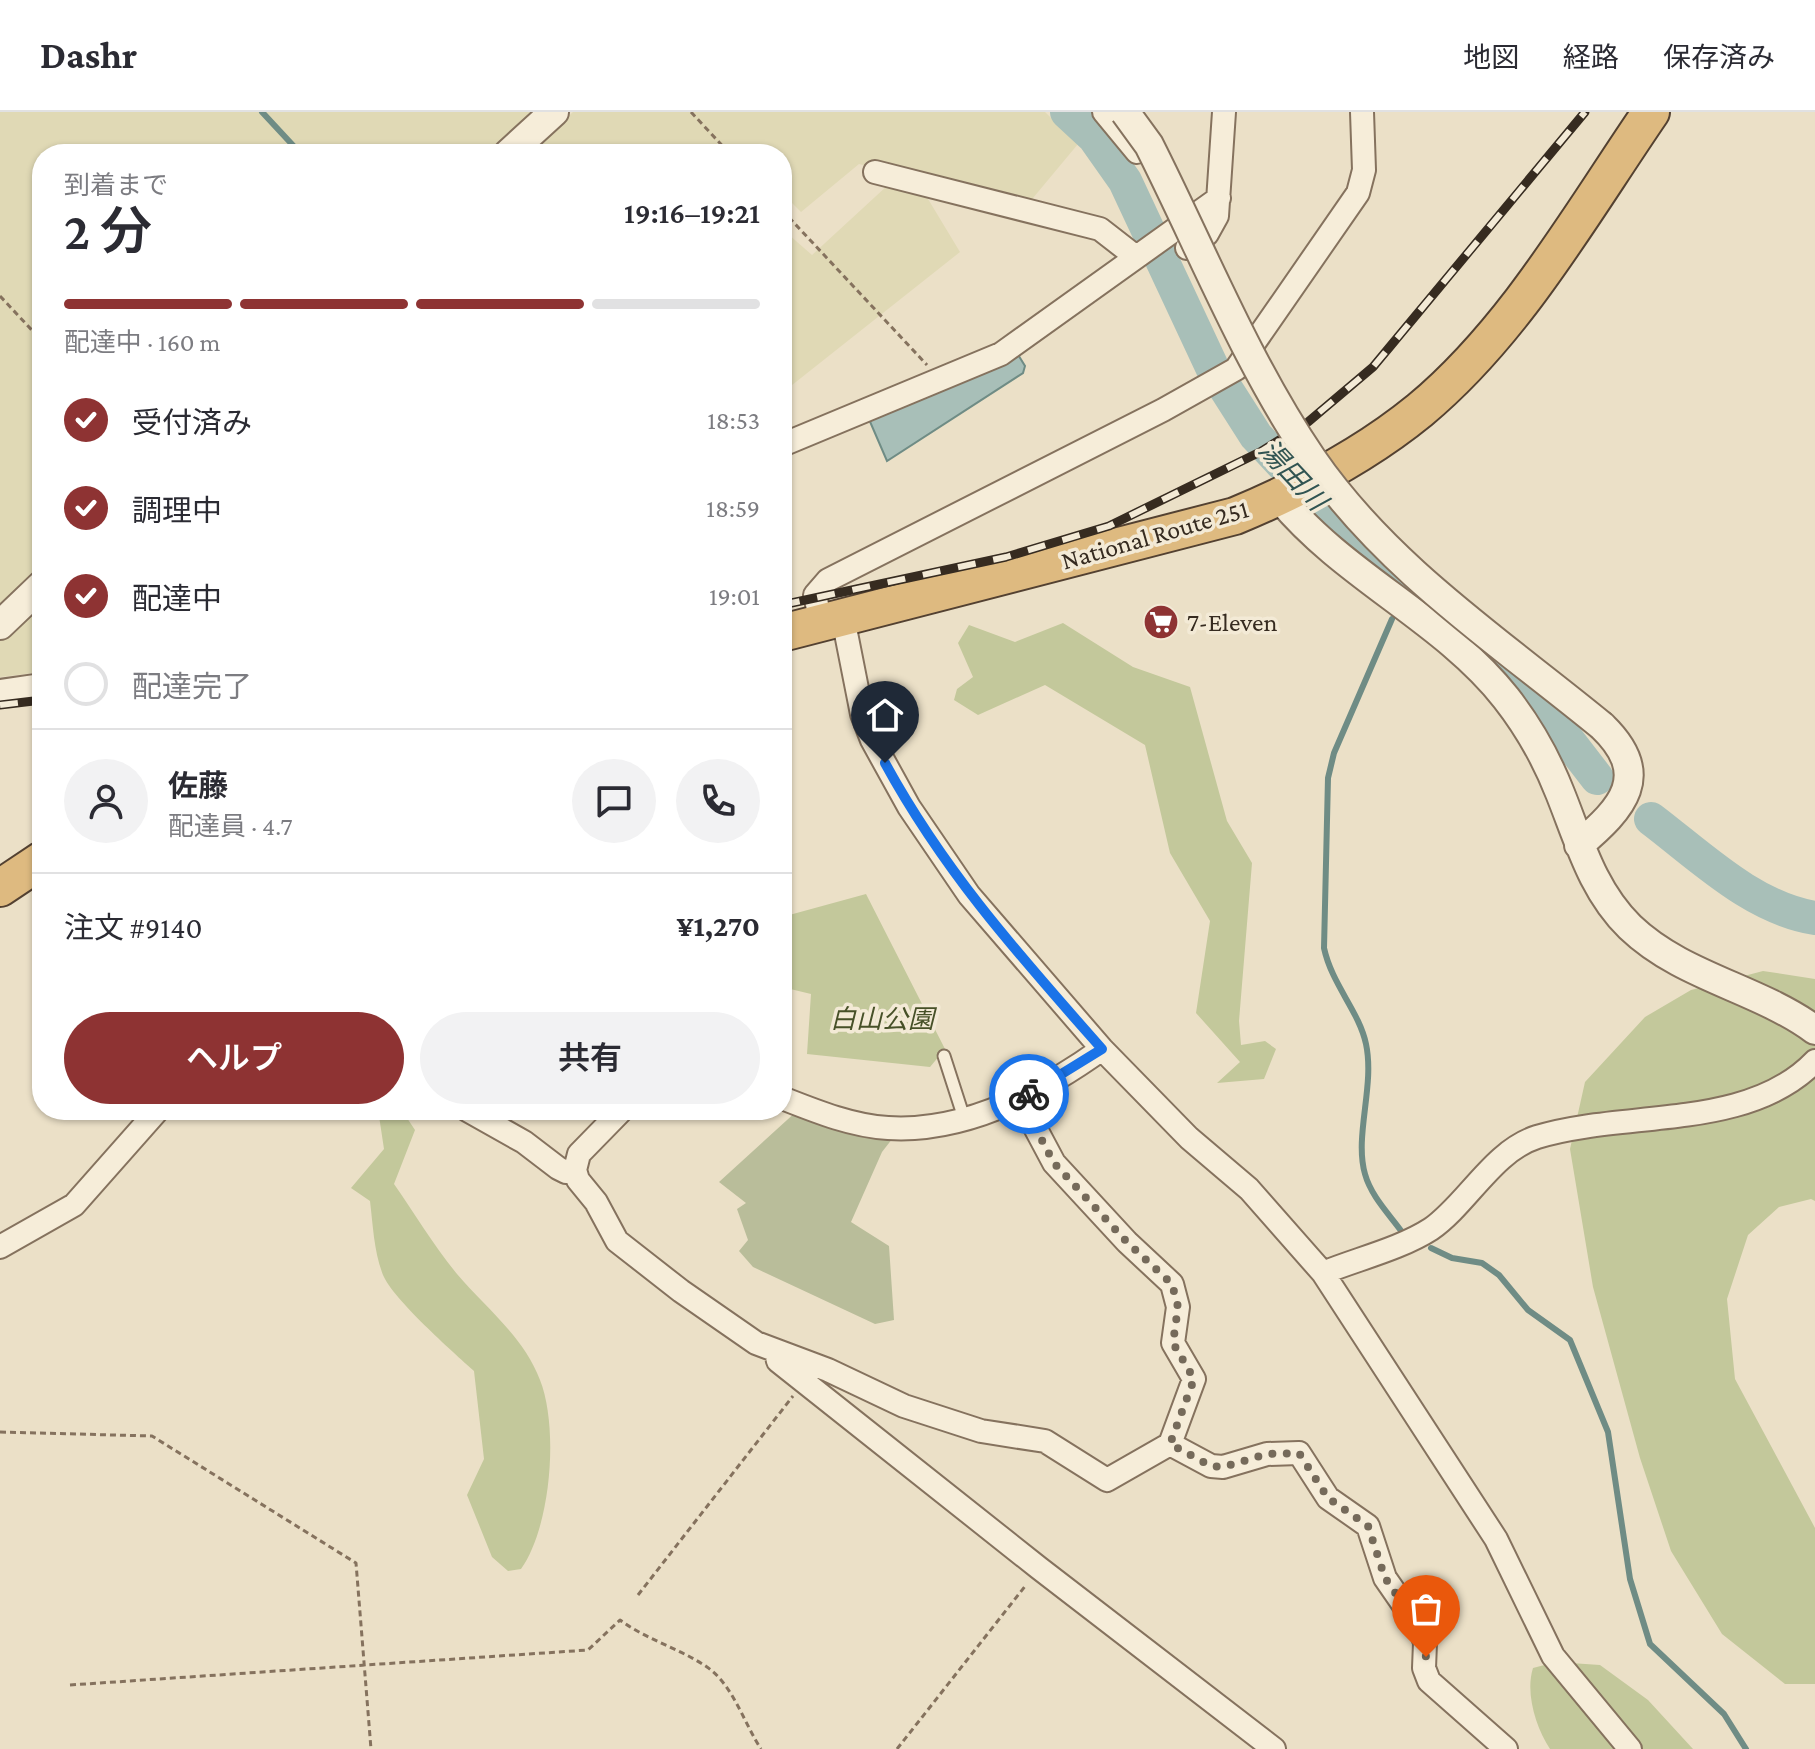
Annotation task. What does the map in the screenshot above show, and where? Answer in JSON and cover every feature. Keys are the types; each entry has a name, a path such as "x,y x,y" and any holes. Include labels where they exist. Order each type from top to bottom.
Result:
{"highway":[{"name":"National Route 251","path":"792,630 1235,516 1298,487 1374,443 1419,411 1480,351 1513,313 1639,118"},
{"path":"0,888 32,867"}],"street":[{"path":"519,144 554,112"},
{"path":"1104,112 1140,156 1173,228 1187,248 1240,364"},
{"path":"1125,112 1149,145 1282,411 1314,461 1399,559 1602,726 1625,755 1629,773 1628,792 1608,820 1579,845"},
{"path":"1187,248 1207,234 1217,216 1224,112"},
{"path":"1362,112 1364,170 1358,193 1240,364 1211,384 828,580 815,595 832,620 872,740 909,807 969,895 1102,1049 1189,1138 1249,1189 1323,1273 1496,1539 1553,1656 1618,1739 1630,1749"},
{"path":"875,172 1100,229 1140,254"},
{"path":"792,441 1001,354 1219,198"},
{"path":"1298,487 1323,546 1469,660 1506,697 1551,770 1579,845 1610,902 1630,926 1654,946 1694,969 1778,1008 1815,1030"},
{"path":"0,625 32,595"},
{"path":"0,691 32,686"},
{"path":"792,1101 856,1123 888,1128 919,1127 964,1118 1020,1099 1067,1074 1102,1049"},
{"path":"1323,1273 1430,1229 1515,1149 1533,1138 1592,1123 1718,1110 1756,1100 1800,1077 1815,1061"},
{"path":"612,1120 579,1154 575,1170 617,1241 756,1343 828,1370 904,1406 981,1431 1045,1441 1107,1480 1170,1444 1194,1379 1173,1343 1178,1307 1172,1284 1127,1242 1054,1163 1020,1099"},
{"path":"0,1247 74,1205 149,1120"},
{"path":"485,1120 524,1142 558,1168 566,1172 575,1170"},
{"path":"776,1350 778,1361 1274,1749"},
{"path":"1170,1444 1211,1466 1223,1467 1267,1454 1299,1453 1328,1498 1368,1526 1385,1578 1421,1630 1425,1643 1424,1668 1429,1681 1506,1749"}],"lane":[{"path":"944,1056 964,1118"}],"path":[{"path":"691,112 721,144"},
{"path":"792,221 939,379"},
{"path":"0,296 32,330"},
{"path":"638,1595 805,1382"},
{"path":"0,1432 152,1436 356,1563 371,1749"},
{"path":"897,1749 1039,1568"},
{"path":"70,1685 588,1650 620,1620 644,1637 709,1668 726,1686 761,1749"}],"shaded area":[{"path":"0,112 533,112 498,144 32,144 32,577 0,607"},
{"path":"573,112 1045,112 1078,144 1028,204 859,164 801,212 792,203 792,144 539,144"},
{"path":"888,185 925,194 960,252 792,385 792,238 812,255"},
{"path":"32,610 32,673 0,677 0,640"}],"green space":[{"path":"1063,623 1133,667 1190,687 1227,821 1252,863 1239,1021 1241,1045 1265,1041 1276,1049 1264,1079 1217,1083 1240,1062 1196,1013 1210,921 1170,853 1145,745 1045,685 978,715 954,700 957,689 973,677 958,643 969,625 1015,642"},
{"name":"白山公園","path":"866,894 945,1049 930,1067 807,1054 811,994 792,989 792,914"},
{"path":"1763,971 1815,979 1815,1201 1811,1199 1779,1207 1748,1235 1727,1299 1735,1379 1815,1528 1815,1684 1785,1684 1722,1634 1671,1551 1640,1458 1593,1287 1570,1149 1585,1082 1645,1017 1691,990"},
{"path":"798,1110 896,1134 882,1152 851,1222 889,1246 894,1320 875,1324 753,1267 739,1251 748,1240 737,1209 746,1203 719,1182 787,1120 792,1120"},
{"path":"380,1120 408,1120 415,1130 394,1184 449,1263 524,1350 540,1380 549,1424 549,1477 539,1528 521,1569 508,1571 492,1557 467,1495 484,1459 474,1371 424,1325 389,1285 378,1257 370,1201 351,1188 384,1149"},
{"path":"1556,1662 1600,1665 1648,1700 1693,1749 1550,1749 1533,1710 1530,1688 1533,1668"}],"water":[{"path":"1017,353 1025,366 1023,373 887,461 868,417"}],"waterway":[{"path":"262,112 292,144"},
{"name":"湯田川","path":"1067,112 1094,137 1125,181 1212,367 1256,436 1359,546 1540,704 1597,778"},
{"path":"1392,619 1334,753 1328,778 1324,948 1366,1044 1368,1077 1362,1144 1365,1174 1376,1197 1402,1232"},
{"name":"湯田川","path":"1651,819 1748,892 1770,904 1815,918"},
{"path":"1431,1248 1452,1258 1482,1263 1499,1275 1528,1310 1570,1340 1608,1432 1630,1579 1650,1644 1724,1714 1746,1749"}],"railway":[{"path":"792,603 1006,557 1109,526 1260,452 1308,422 1373,367 1585,112"},
{"path":"0,705 32,701"}],"way so far":[{"path":"1029,1094 1020,1099 1054,1163 1127,1242 1172,1284 1178,1307 1173,1343 1194,1379 1170,1444 1211,1466 1223,1467 1267,1454 1299,1453 1328,1498 1368,1526 1385,1578 1421,1630 1426,1657"}],"place":[{"name":"7-Eleven","path":"1161,622"}],"route":[{"path":"885,763 909,807 969,895 1102,1049 1067,1074 1029,1094"}]}
